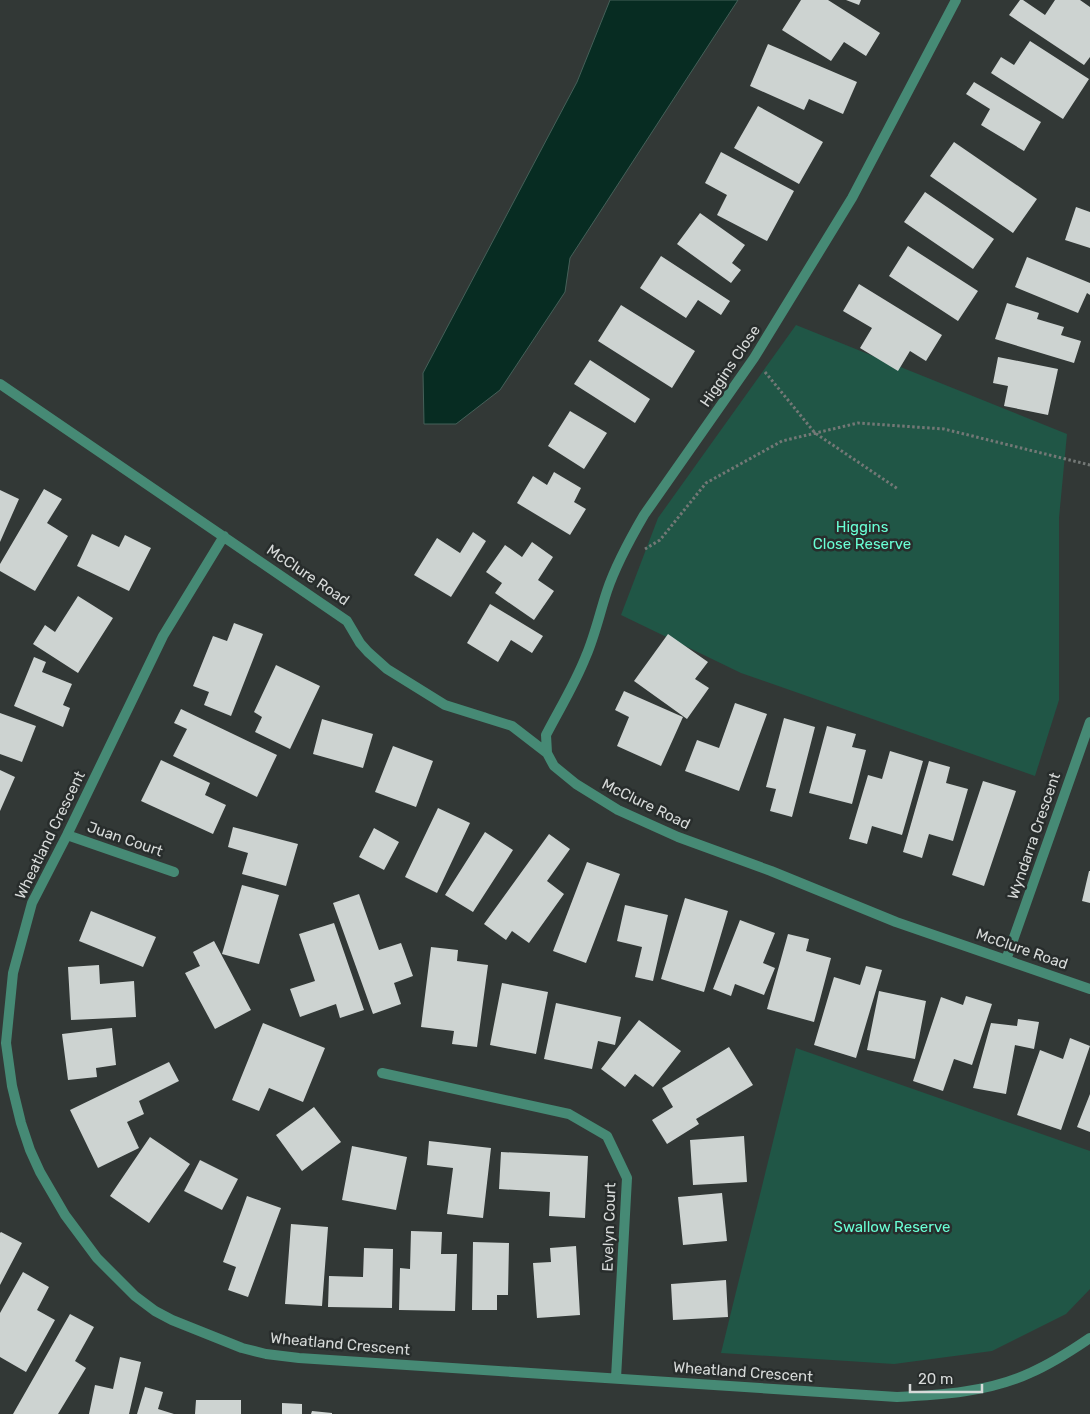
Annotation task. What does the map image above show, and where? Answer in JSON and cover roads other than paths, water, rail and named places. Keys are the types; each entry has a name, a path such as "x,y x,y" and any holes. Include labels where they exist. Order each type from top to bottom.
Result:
{"street":[{"name":"Higgins Close","path":"547,753 546,735 581,669 616,567 632,536 644,515 754,358 852,198 956,0"},
{"name":"McClure Road","path":"0,384 347,621 360,643 368,652 399,676 444,705 512,726 547,753 554,766 564,775 618,810 678,837 771,870 896,922 1090,989"},
{"name":"Wheatland Crescent","path":"224,536 163,636 32,903 13,973 3,1043 21,1123 40,1172 65,1215 97,1258 129,1290 155,1311 172,1320 221,1340 266,1354 299,1358 897,1397 931,1395 998,1384 1029,1374 1057,1360 1090,1338"},
{"name":"Wyndarra Crescent","path":"1006,960 1090,722"},
{"name":"Juan Court","path":"67,835 174,872"},
{"name":"Evelyn Court","path":"382,1074 569,1114 607,1136 627,1178 616,1378"}],"park label":[{"name":"Higgins Close Reserve","path":"862,536"},
{"name":"Swallow Reserve","path":"892,1227"}]}
